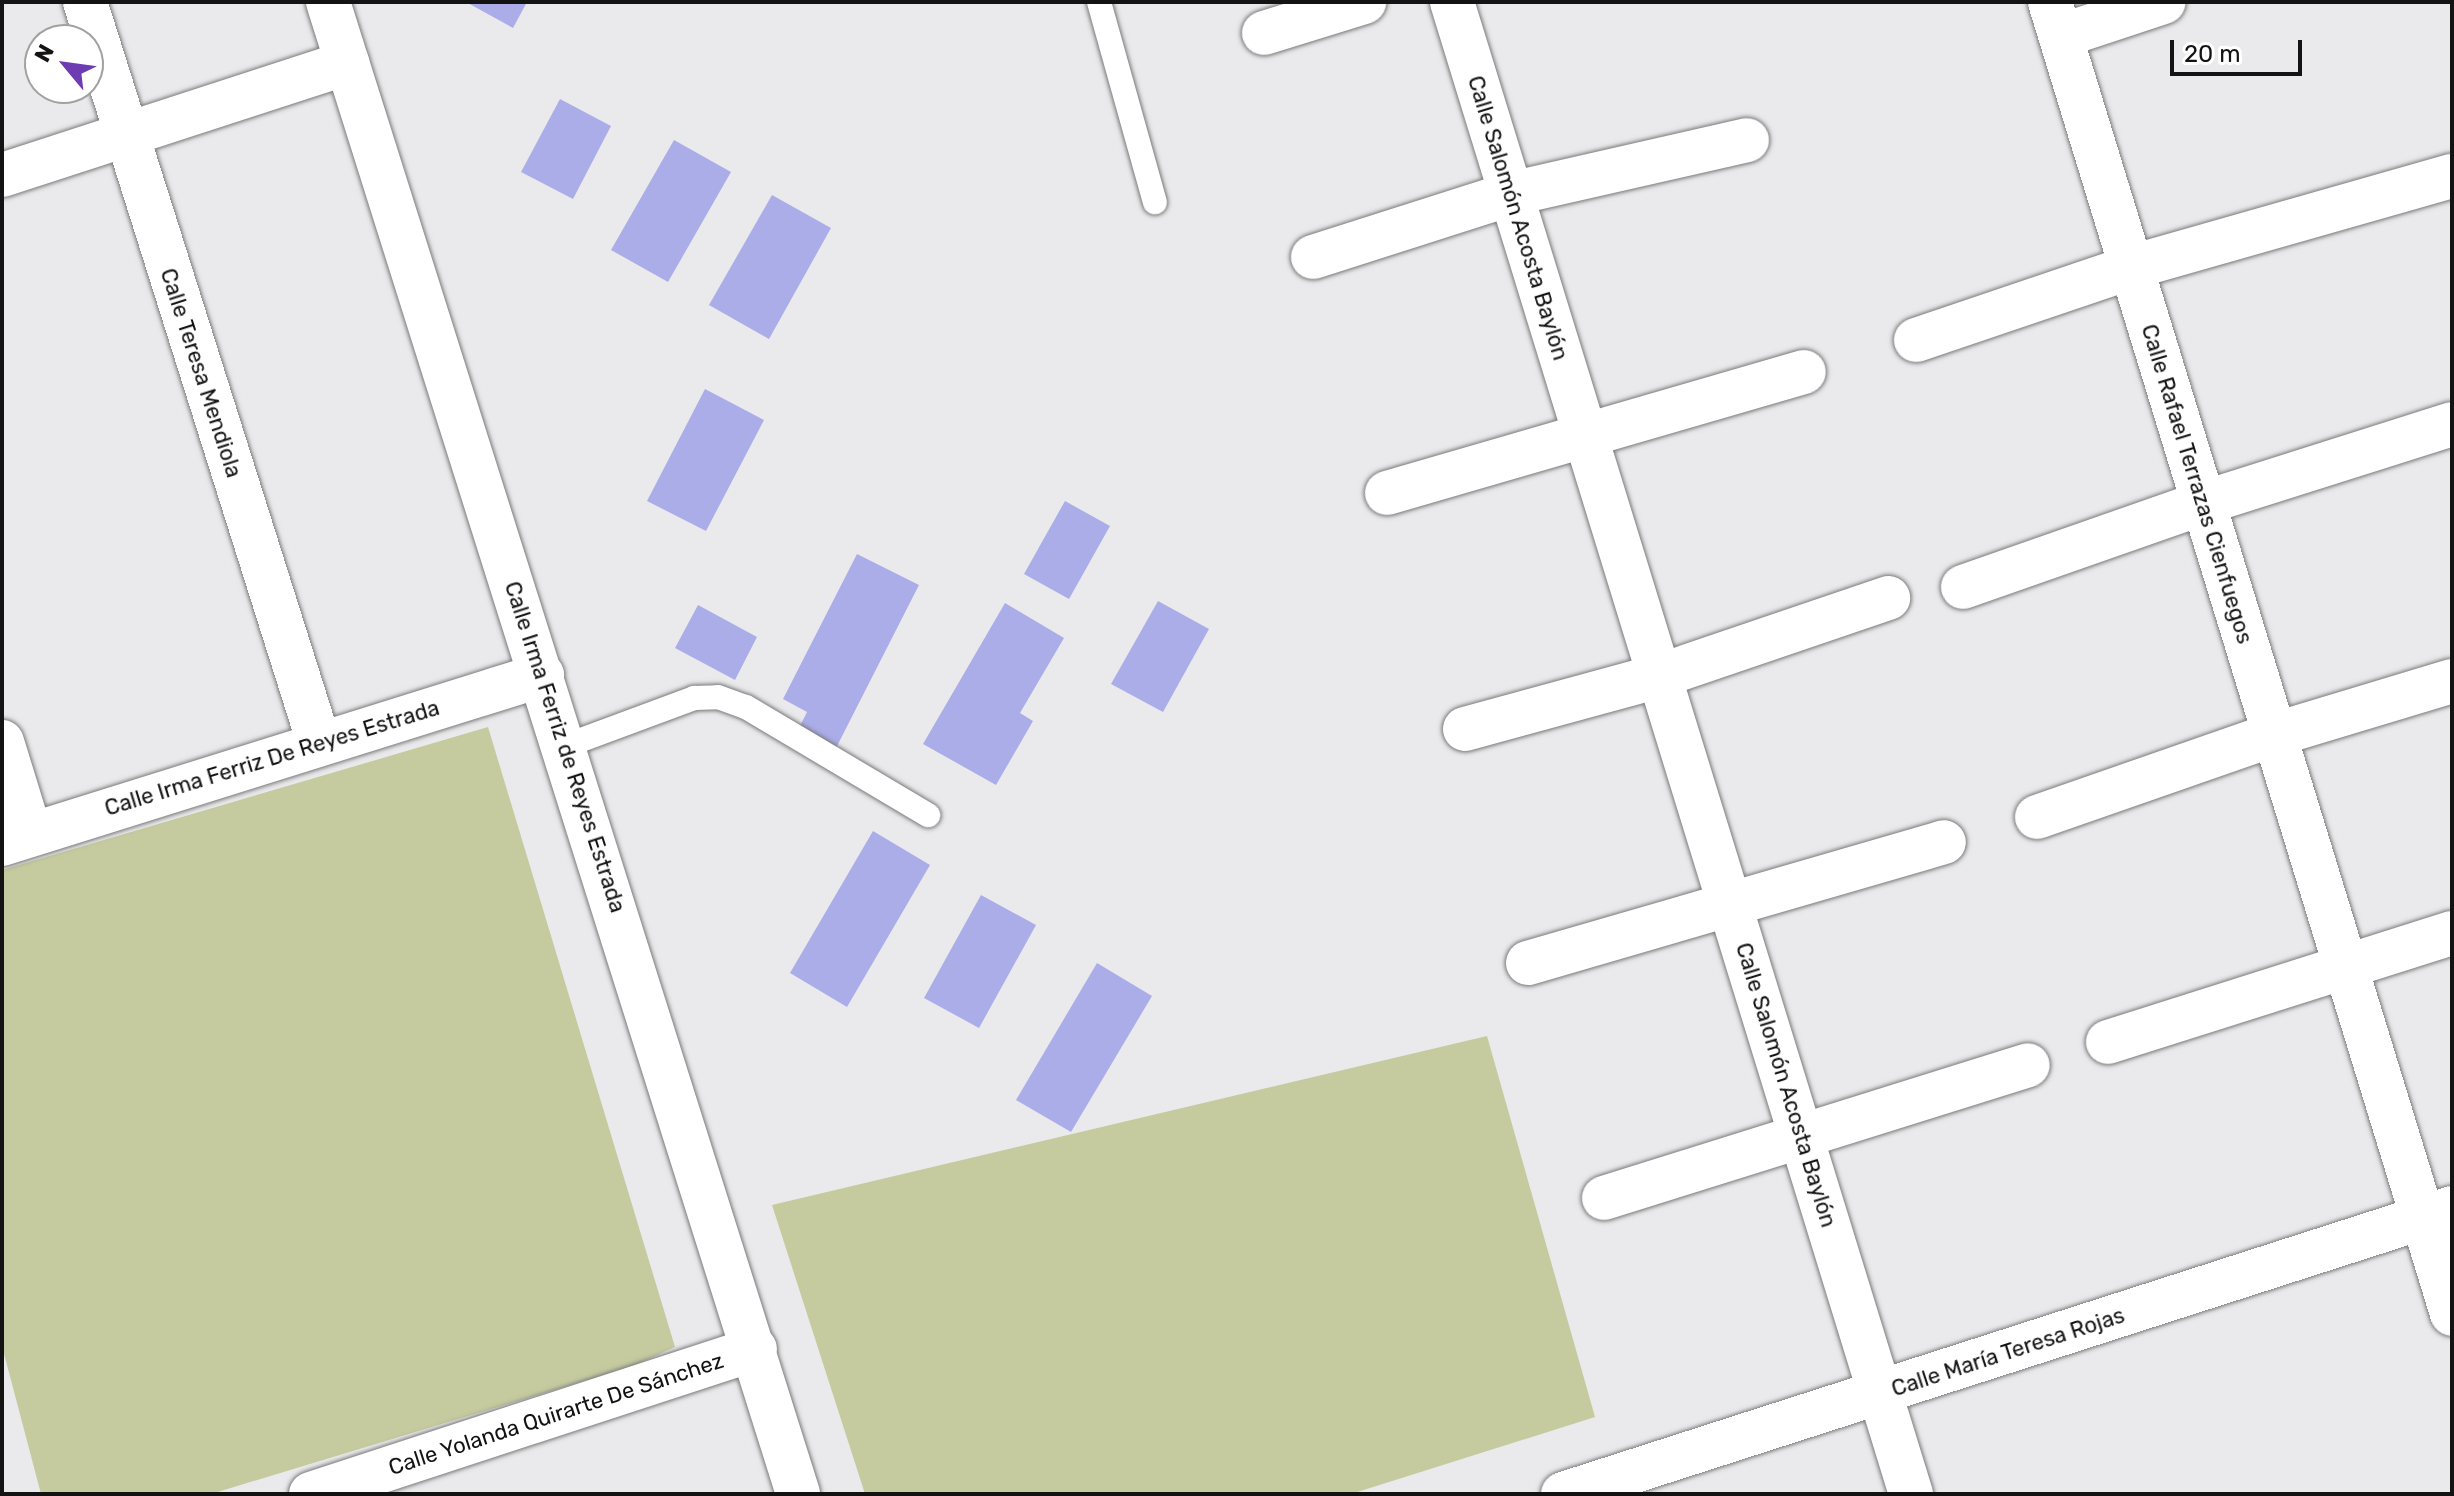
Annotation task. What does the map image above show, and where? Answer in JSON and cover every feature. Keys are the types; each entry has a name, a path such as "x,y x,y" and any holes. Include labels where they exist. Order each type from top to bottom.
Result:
{"street":[{"name":"Calle Teresa Mendiola","path":"85,2 319,743"},
{"name":"Calle Irma Ferriz de Reyes Estrada","path":"328,2 755,1349 798,1494"},
{"path":"1264,33 1364,2"},
{"name":"Calle Salomón Acosta Baylón","path":"1452,2 1662,675 1911,1494"},
{"path":"2055,19 2164,2"},
{"name":"Calle Rafael Terrazas Cienfuegos","path":"2055,19 2345,966 2438,1212 2452,1314"},
{"path":"2,175 347,63"},
{"path":"1313,257 1510,194 1747,140"},
{"path":"1916,340 2132,267 2452,176"},
{"path":"1387,493 1584,433 1804,372"},
{"path":"1963,587 2203,503 2452,424"},
{"path":"1465,729 1662,675 1888,598"},
{"name":"Calle Irma Ferriz De Reyes Estrada","path":"16,838 542,675"},
{"path":"2037,817 2273,735 2452,681"},
{"path":"2,742 16,838"},
{"path":"1528,963 1944,842"},
{"path":"2108,1042 2452,933"},
{"path":"1604,1198 1802,1133 2028,1065"},
{"name":"Calle María Teresa Rojas","path":"1563,1494 2438,1212"},
{"name":"Calle Yolanda Quirarte De Sánchez","path":"311,1494 755,1349"}],"lane":[{"path":"1099,2 1155,202"},
{"path":"565,746 694,698 718,697 746,707 928,815"}],"green space":[{"path":"488,727 675,1347 633,1366 211,1494 41,1494 2,1346 2,870"},
{"path":"1487,1036 1595,1417 1351,1494 865,1494 772,1205"}],"building":[{"path":"466,2 527,2 513,28"},
{"path":"560,99 611,126 573,199 521,172"},
{"path":"674,140 731,172 668,282 611,250"},
{"path":"772,195 831,228 769,339 709,305"},
{"path":"705,389 764,420 706,531 647,501"},
{"path":"1065,501 1110,526 1069,599 1024,574"},
{"path":"857,554 919,585 835,750 798,730 807,712 783,699"},
{"path":"1158,601 1209,629 1163,712 1111,684"},
{"path":"1005,603 1064,638 1020,713 1033,721 996,785 923,744"},
{"path":"698,605 757,637 735,680 675,648"},
{"path":"873,831 930,865 847,1007 790,973"},
{"path":"981,895 1036,925 979,1028 924,998"},
{"path":"1097,963 1152,996 1071,1132 1016,1100"}]}
